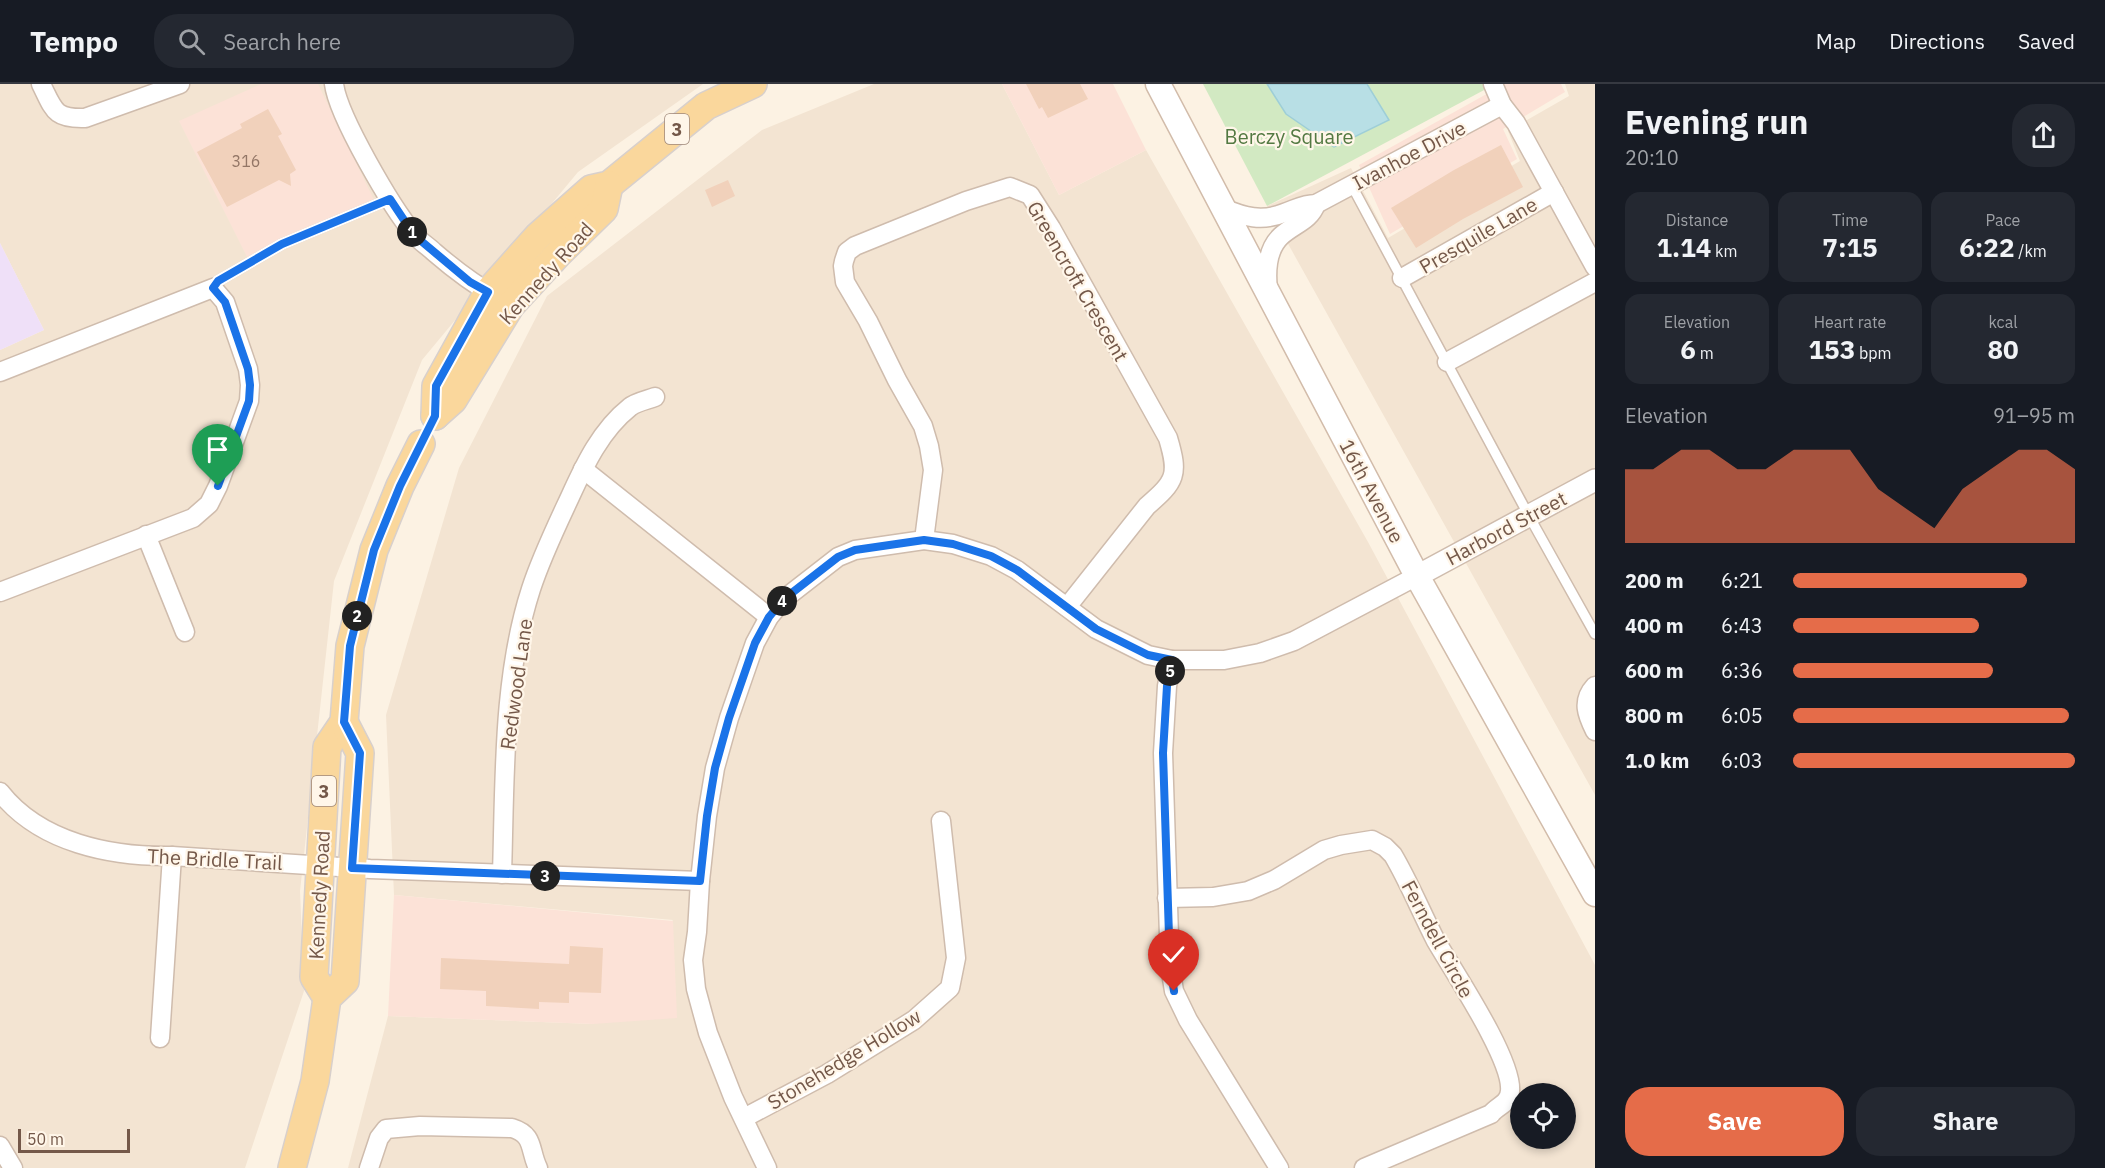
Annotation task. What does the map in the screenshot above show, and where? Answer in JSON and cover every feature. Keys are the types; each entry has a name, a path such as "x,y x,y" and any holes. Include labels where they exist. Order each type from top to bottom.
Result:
{"main road":[{"name":"Kennedy Road","path":"344,722 360,753 345,981 327,998 314,977 327,747 344,722 350,646 374,550 400,486 435,416 436,386 499,299 538,236 591,189 609,185 706,106 753,84"},
{"name":"16th Avenue","path":"1158,84 1417,576 1595,894"},
{"path":"292,1168 315,1081 327,998"}],"street":[{"path":"41,84 54,110 60,116 69,119 85,118 180,84"},
{"path":"334,84 335,93 353,134 390,199 414,235 470,282 499,299"},
{"path":"1493,84 1502,105 1516,123 1595,267"},
{"name":"Ivanhoe Drive","path":"1223,208 1247,218 1265,218 1283,214 1303,204 1316,204 1502,105"},
{"name":"Greencroft Crescent","path":"924,540 933,470 923,426 845,282 843,266 847,252 855,246 966,201 1010,187 1029,195 1051,228 1168,438 1175,469 1172,479 1163,492 1147,506 1066,607"},
{"name":"Presquile Lane","path":"1402,278 1554,192"},
{"name":"Ivanhoe Drive","path":"1269,296 1267,278 1270,254 1281,236 1312,214 1316,204"},
{"path":"1447,363 1595,282"},
{"path":"0,372 213,288 225,302 248,369 250,385 249,401 218,486 209,504 193,518 0,592"},
{"name":"Redwood Lane","path":"502,874 511,699 518,645 531,590 553,534 595,446 631,406 655,397"},
{"path":"583,469 769,617"},
{"name":"Harbord Street","path":"1417,576 1595,480"},
{"path":"146,535 185,632"},
{"path":"767,1168 717,1056 696,989 693,960 707,816 715,768 755,643 769,617 784,599 838,557 855,550 924,540 953,544 991,556 1017,570 1096,629 1148,655 1172,660 1224,660 1260,654 1294,641 1417,576"},
{"path":"1172,660 1167,686 1163,753 1170,966 1174,991 1188,1020 1279,1168"},
{"path":"1595,686 1588,695 1586,704 1588,716 1595,731"},
{"name":"The Bridle Trail","path":"0,792 21,813 41,828 86,845 142,856 320,864 352,868 700,881"},
{"name":"Stonehedge Hollow","path":"744,1118 827,1074 914,1020 950,988 956,958 941,821"},
{"name":"Ferndell Circle","path":"1167,898 1213,897 1248,891 1274,880 1324,850 1341,845 1372,840 1385,847 1393,855 1435,939 1504,1059 1510,1083 1510,1095 1503,1106 1494,1109 1491,1114 1365,1168"},
{"path":"160,1038 172,856"},
{"path":"369,1168 379,1138 386,1130 420,1126 512,1128 522,1131 530,1141 533,1159 538,1168"},
{"path":"0,1146 13,1168"}],"lane":[{"path":"1352,186 1595,634"},
{"path":"213,288 218,281 282,244 390,199"}],"shaded area":[{"path":"0,84 703,84 578,172 422,360 334,581 300,891 304,991 245,1168 0,1168 0,350 44,330 0,243"},
{"path":"261,84 318,84 375,202 250,263 179,121"},
{"path":"874,84 1002,84 1059,195 1146,150 1368,542 1595,965 1595,1168 348,1168 388,1016 593,1024 673,920 394,895 386,715 459,468 547,296 762,130"},
{"path":"1002,84 1113,84 1146,150 1059,195"},
{"path":"1489,84 1561,84 1565,92 1503,129 1517,159 1390,234 1359,165 1492,91"},
{"path":"1565,84 1595,84 1595,795 1267,206 1351,168 1388,238 1520,161 1508,131 1569,96"},
{"path":"0,243 44,330 0,350"},
{"path":"394,895 673,921 677,1018 593,1024 388,1016"}],"green space":[{"name":"Berczy Square","path":"1203,84 1484,84 1486,89 1267,206"}],"water":[{"path":"1267,84 1367,84 1389,120 1334,147 1286,114"}],"building":[{"path":"1026,84 1080,84 1088,99 1048,118 1042,107 1039,109"},
{"path":"268,109 282,134 278,136 296,170 290,174 291,186 279,180 227,207 197,152 242,128 240,124"},
{"path":"1501,145 1523,187 1463,219 1416,248 1391,208"},
{"path":"728,180 735,196 712,207 705,190"},
{"path":"570,946 603,948 601,993 569,992 569,1003 539,1002 539,1009 486,1006 486,991 440,989 441,958 569,964"}],"route":[{"path":"218,486 249,401 250,385 248,369 225,302 213,288 218,281 282,244 390,199 414,235 470,282 488,292 436,386 435,416 400,486 374,550 350,646 344,722 360,753 352,868 700,881 715,768 742,677 755,643 769,617 784,599 838,557 855,550 924,540 953,544 991,556 1017,570 1096,629 1148,655 1172,660 1167,686 1163,753 1170,966 1174,991"}]}
